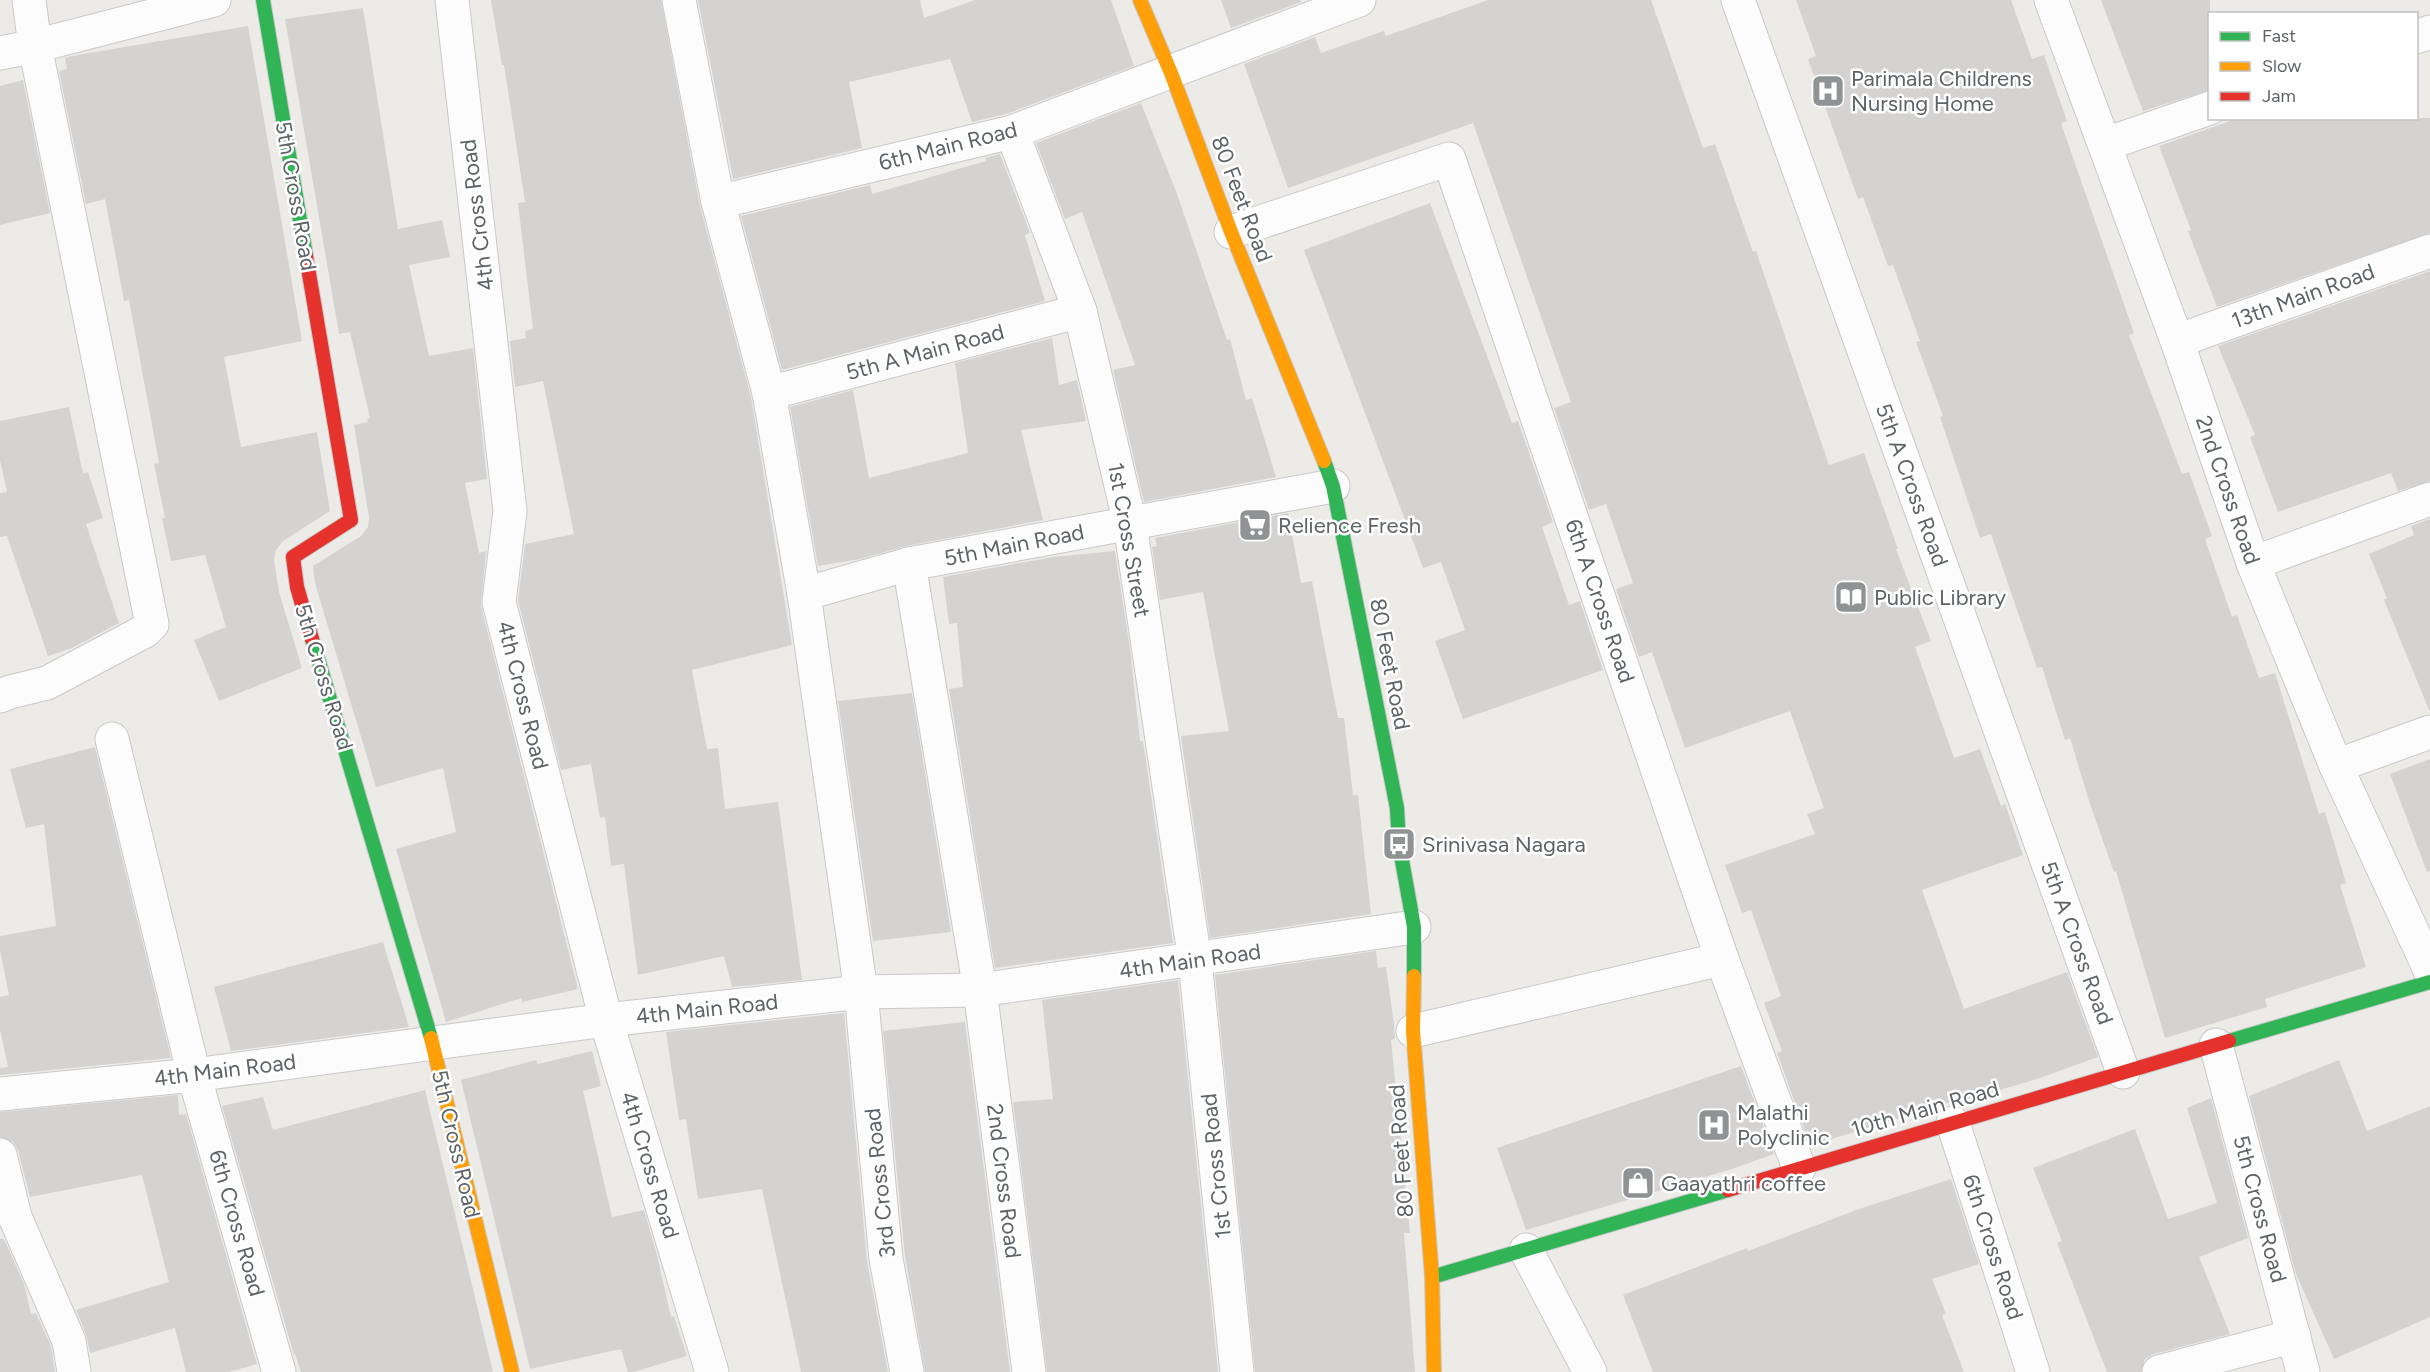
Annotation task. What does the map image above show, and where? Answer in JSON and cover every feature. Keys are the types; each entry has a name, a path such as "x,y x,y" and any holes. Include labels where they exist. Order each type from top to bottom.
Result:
{"street":[{"path":"0,696 47,683 145,631 152,624 35,46 29,0"},
{"path":"0,53 214,0"},
{"name":"5th Cross Road","path":"263,0 351,520 293,557 297,587 433,1043 512,1372"},
{"name":"4th Cross Road","path":"452,0 510,511 499,602 606,1020 712,1372"},
{"name":"3rd Cross Road","path":"679,0 718,202 770,393 804,594 861,992 886,1259 907,1372"},
{"name":"80 Feet Road","path":"1140,0 1171,73 1231,232 1293,381 1333,486 1396,808 1399,844 1414,927 1413,1031 1432,1277 1434,1372"},
{"name":"6th Main Road","path":"718,202 1012,132 1359,0"},
{"name":"5th A Cross Road","path":"1738,0 2123,1072"},
{"name":"2nd Cross Road","path":"2051,0 2106,144 2253,563 2336,766 2430,970"},
{"path":"2106,144 2208,109"},
{"name":"1st Cross Street","path":"1012,132 1080,311 1130,524 1195,961"},
{"name":"6th A Cross Road","path":"1231,232 1449,159 1722,959"},
{"name":"13th Main Road","path":"2177,342 2430,251"},
{"name":"5th A Main Road","path":"770,393 1080,311"},
{"name":"5th Main Road","path":"804,594 909,564 1333,486"},
{"path":"2253,563 2430,499"},
{"name":"2nd Cross Road","path":"909,564 980,990 1029,1372"},
{"path":"2336,766 2430,732"},
{"name":"6th Cross Road","path":"112,739 194,1075 279,1372"},
{"name":"4th Main Road","path":"0,1094 194,1075 606,1020 861,992 980,990 1195,961 1414,927"},
{"path":"1413,1031 1722,959 1799,1168"},
{"name":"1st Cross Road","path":"1195,961 1237,1372"},
{"name":"10th Main Road","path":"1432,1277 2430,982"},
{"name":"5th Cross Road","path":"2216,1045 2303,1372"},
{"name":"6th Cross Road","path":"1953,1123 2033,1372"},
{"path":"0,1155 15,1217 69,1341 74,1372"},
{"path":"1526,1250 1590,1372"},
{"path":"2159,1372 2294,1336"}],"building":[{"path":"491,0 661,0 700,206 751,397 792,645 692,670 707,749 718,748 725,809 778,802 802,980 732,987 724,956 638,975 624,864 611,866 605,817 600,818 591,764 561,770 518,601 525,544 574,534 543,381 515,387 510,341 526,338 525,331 533,329 518,203 525,202 504,65 502,65"},
{"path":"698,0 920,0 924,18 975,0 1111,0 1134,66 1006,114 972,122 950,59 849,82 862,148 733,179"},
{"path":"1221,0 1300,0 1301,2 1231,28"},
{"path":"1488,0 1651,0 1703,148 1715,144 1753,252 1756,251 1829,465 1864,453 1898,549 1896,549 1931,641 1915,647 1954,758 1980,749 2001,806 2005,804 2023,855 1922,890 1964,1009 2067,972 2098,1057 2037,1079 1965,1100 1964,1098 1822,1142 1821,1138 1809,1142 1777,1053 1782,1051 1764,1003 1781,996 1751,910 1742,913 1725,865 1815,834 1807,814 1824,808 1790,711 1685,748 1652,652 1639,657 1616,589 1633,583 1606,504 1589,510 1554,408 1571,402 1473,123 1288,188 1244,64 1315,37 1321,53 1384,31 1386,36"},
{"path":"1796,0 2011,0 2032,59 2044,55 2067,121 2061,123 2134,333 2129,335 2182,474 2189,472 2212,536 2205,539 2232,617 2237,615 2259,678 2275,673 2319,814 2325,812 2346,883 2340,885 2366,967 2265,999 2267,1007 2165,1038 2116,871 2114,872 2090,804 2070,738 2065,740 2042,667 2037,668 1991,534 1980,538 1940,417 1943,416 1916,342 1920,341 1893,265 1888,266 1863,197 1858,199 1808,59 1816,56"},
{"path":"2101,0 2210,0 2208,91 2143,111"},
{"path":"363,8 398,229 442,220 450,257 409,265 429,356 473,348 487,479 465,483 479,553 486,551 481,606 578,989 522,1002 521,998 446,1022 396,849 456,832 443,768 376,787 315,583 313,566 361,536 368,527 369,517 354,425 368,422 367,419 370,418 350,332 339,334 285,19"},
{"path":"248,26 302,341 224,357 241,447 317,432 330,511 283,541 276,550 274,559 279,592 302,668 219,701 194,640 226,627 205,555 171,561 154,464 159,463 129,300 124,301 105,199 86,204 59,71 67,69 65,58 72,56"},
{"path":"23,80 50,213 0,225 0,86"},
{"path":"1141,103 1176,191 1227,340 1230,339 1246,400 1252,398 1276,477 1144,502 1113,370 1135,365 1082,212 1065,219 1036,143"},
{"path":"2418,118 2430,118 2430,233 2217,307 2159,146 2233,120 2418,120"},
{"path":"1000,154 1030,233 1025,235 1045,301 782,370 741,216 870,185 872,194 986,161 985,158"},
{"path":"1430,203 1512,423 1518,421 1553,522 1542,527 1569,605 1580,601 1603,670 1463,719 1435,641 1465,630 1441,562 1423,568 1304,250"},
{"path":"2430,271 2430,481 2398,491 2391,473 2278,512 2250,437 2255,435 2218,346"},
{"path":"1052,338 1059,385 1077,380 1086,421 1021,430 1043,520 906,546 860,559 818,566 790,407 853,390 869,478 968,453 955,363"},
{"path":"69,407 83,474 88,472 103,518 86,524 119,623 72,648 48,656 7,536 0,537 0,493 7,492 0,460 0,421"},
{"path":"1288,513 1301,583 1312,581 1338,718 1344,718 1353,795 1358,795 1371,914 1210,938 1181,736 1229,731 1203,592 1160,600 1152,547 1157,546 1155,538"},
{"path":"2430,519 2429,710 2384,600 2387,598 2369,554 2414,535 2411,526"},
{"path":"1115,551 1130,649 1140,741 1143,741 1173,943 995,968 949,689 963,687 957,623 949,624 943,577 1053,557"},
{"path":"912,693 951,932 873,941 838,701"},
{"path":"95,747 171,1058 0,1075 0,1068 8,1067 0,1030 0,997 9,995 0,951 0,936 56,926 44,824 26,828 10,769"},
{"path":"2430,759 2430,871 2427,872 2390,774"},
{"path":"383,942 409,1027 231,1051 214,987"},
{"path":"1376,951 1378,968 1386,967 1394,1024 1395,1039 1391,1040 1410,1233 1404,1233 1415,1372 1255,1372 1215,975"},
{"path":"1178,980 1218,1372 1047,1372 1013,1102 1053,1099 1042,1000"},
{"path":"844,1013 867,1261 888,1372 801,1372 762,1189 698,1199 686,1119 679,1120 666,1032"},
{"path":"965,1022 1010,1372 925,1372 905,1256 883,1031"},
{"path":"592,1051 601,1086 583,1091 612,1217 644,1210 671,1317 674,1316 687,1356 628,1372 621,1349 530,1369 461,1080 536,1060 538,1064"},
{"path":"2339,1060 2367,1131 2430,1106 2430,1317 2334,1359 2296,1274 2249,1096"},
{"path":"1741,1066 1774,1154 1732,1169 1526,1230 1497,1148"},
{"path":"425,1090 493,1372 301,1372 294,1355 222,1106 263,1097 273,1130"},
{"path":"178,1095 179,1115 186,1114 257,1364 229,1372 186,1372 175,1328 90,1353 86,1334 76,1310 169,1282 142,1175 30,1197 18,1150 13,1142 0,1137 0,1112"},
{"path":"2211,1098 2248,1238 2199,1257 2230,1334 2154,1354 2145,1359 2141,1372 2107,1372 2057,1243 2062,1241 2033,1168 2135,1129 2168,1219 2217,1203 2187,1108"},
{"path":"1951,1179 1979,1264 1932,1279 1946,1314 1942,1315 1964,1372 1653,1372 1623,1295 1747,1248 1748,1251 1859,1209"},
{"path":"0,1239 4,1239 24,1284 31,1314 36,1313 51,1346 55,1372 0,1372"}],"traffic: fast":[{"path":"263,0 306,256"},
{"path":"1324,461 1333,486 1397,808 1399,844 1414,927 1414,976"},
{"path":"312,639 431,1038"},
{"path":"2229,1041 2430,982"},
{"path":"1432,1277 1728,1190"}],"traffic: slow":[{"path":"1140,0 1324,461"},
{"path":"1414,976 1413,1031 1432,1277 1434,1372"},
{"path":"431,1038 512,1372"}],"traffic: jam":[{"path":"306,256 351,520 293,557 297,587 312,639"},
{"path":"1728,1190 2229,1041"}],"place":[{"name":"Parimala Childrens Nursing Home","path":"1828,91"},
{"name":"Relience Fresh","path":"1255,525"},
{"name":"Public Library","path":"1851,597"},
{"name":"Srinivasa Nagara","path":"1399,844"},
{"name":"Malathi Polyclinic","path":"1714,1125"},
{"name":"Gaayathri coffee","path":"1638,1183"}]}
